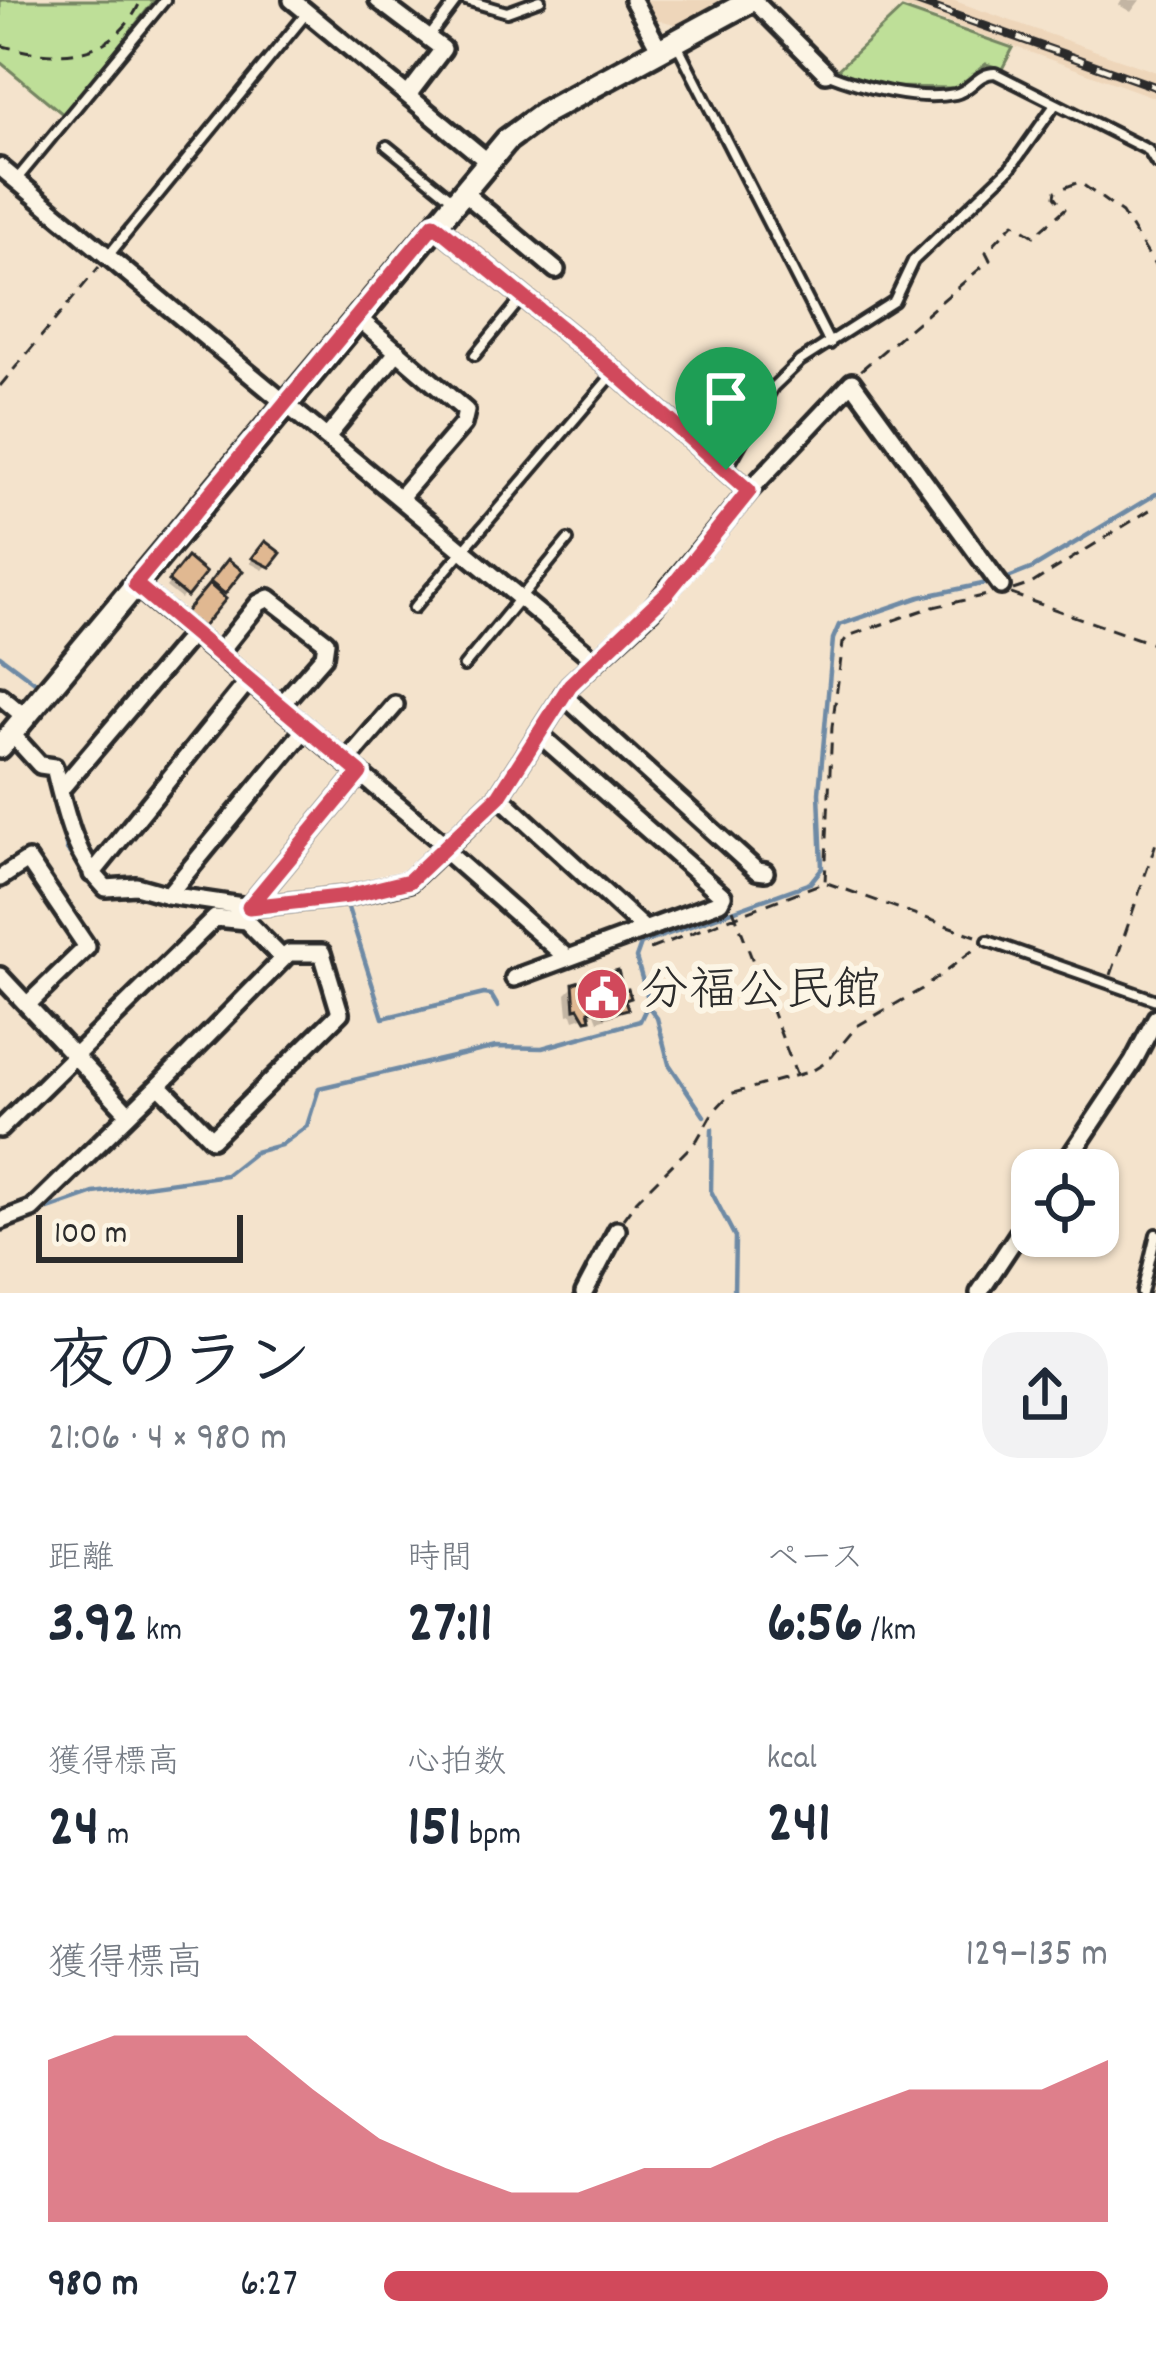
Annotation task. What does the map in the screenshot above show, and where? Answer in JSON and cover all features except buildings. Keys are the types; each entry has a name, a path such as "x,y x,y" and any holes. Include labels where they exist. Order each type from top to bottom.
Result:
{"street":[{"path":"292,0 313,6 487,161"},
{"path":"378,0 441,44 441,56 408,95"},
{"path":"633,0 669,48"},
{"path":"12,732 507,140 544,113 753,0 826,73"},
{"path":"0,166 596,661"},
{"path":"458,195 556,270"},
{"path":"434,224 615,372 749,491"},
{"path":"357,317 466,412 463,424 401,496"},
{"path":"328,436 398,351"},
{"path":"0,696 12,732 40,765 54,767 76,847 106,888 136,886 168,896 249,907 348,896 409,881 499,796 562,695 667,593 749,491 852,382 1000,585"},
{"path":"135,584 444,844 451,856 566,958"},
{"path":"218,654 259,603 269,598 326,642 324,656 280,706"},
{"path":"60,790 193,633"},
{"path":"92,874 249,680"},
{"path":"562,695 757,871 765,872"},
{"path":"249,907 395,705"},
{"path":"168,896 306,728"},
{"path":"514,978 720,902 723,896 540,735"},
{"path":"499,796 644,929"},
{"path":"0,878 28,860 87,947 27,1005"},
{"path":"0,1129 215,918 246,921 283,959"},
{"path":"0,1221 32,1209 289,953 322,953 340,1013 212,1139 159,1084"},
{"path":"0,976 129,1114"},
{"path":"1075,1149 1156,1018"},
{"path":"584,1293 617,1230"},
{"path":"979,1293 1011,1245"}],"lane":[{"path":"16,180 164,0"},
{"path":"430,36 462,0 507,12 540,0"},
{"path":"108,256 313,6"},
{"path":"669,48 830,344"},
{"path":"826,73 868,88 951,95 964,91 984,73 995,73 1148,150 1156,164"},
{"path":"726,470 773,387 800,361 900,294 913,261 1011,166 1055,105"},
{"path":"387,146 458,195"},
{"path":"475,355 523,296"},
{"path":"414,608 615,372"},
{"path":"464,666 568,540"},
{"path":"988,940 1156,1000"},
{"path":"1142,1293 1156,1234"}],"path":[{"path":"0,45 47,56 97,48 124,28 141,0"},
{"path":"859,372 991,260 986,252 1014,223 1034,236 1065,209 1054,196 1056,191 1079,182 1122,213 1156,267"},
{"path":"0,386 108,256"},
{"path":"825,882 832,727 843,643 848,636 1000,585 1031,584 1156,506"},
{"path":"1000,585 1156,645"},
{"path":"1109,982 1156,843"},
{"path":"650,949 825,882 988,940"},
{"path":"732,906 796,1076"},
{"path":"617,1230 637,1200 698,1141 713,1112 730,1094 796,1076 828,1061 864,1021 922,989 988,940"}],"shaded area":[{"path":"644,0 728,0 686,27 655,19"},
{"path":"886,0 952,0 1156,72 1156,98"}],"green space":[{"path":"0,0 155,0 64,115 0,62"},
{"path":"902,9 1013,48 1002,69 986,64 956,88 888,87 835,72"}],"waterway":[{"path":"1003,580 1033,568 1156,494"},
{"path":"48,1209 94,1193 226,1175 255,1152 281,1145 307,1126 319,1088 496,1047 542,1048 640,1021 649,1002 636,958 641,944 810,883 822,868 819,793 833,639 839,625 920,597 992,582"},
{"path":"0,656 36,683"},
{"path":"14,750 49,779"},
{"path":"57,808 67,850 82,868"},
{"path":"190,905 214,909"},
{"path":"255,914 347,905 383,1018 484,994 491,995 498,1007"},
{"path":"648,1006 657,1018 669,1064 704,1116"},
{"path":"712,1129 711,1191 735,1237 734,1293"}],"railway":[{"path":"912,0 1156,87"}],"place":[{"name":"分福公民館","path":"602,994"}],"route":[{"path":"434,224 726,470 749,491 667,593 570,685 499,796 409,881 348,896 249,907 360,773 135,584 434,224"}]}
